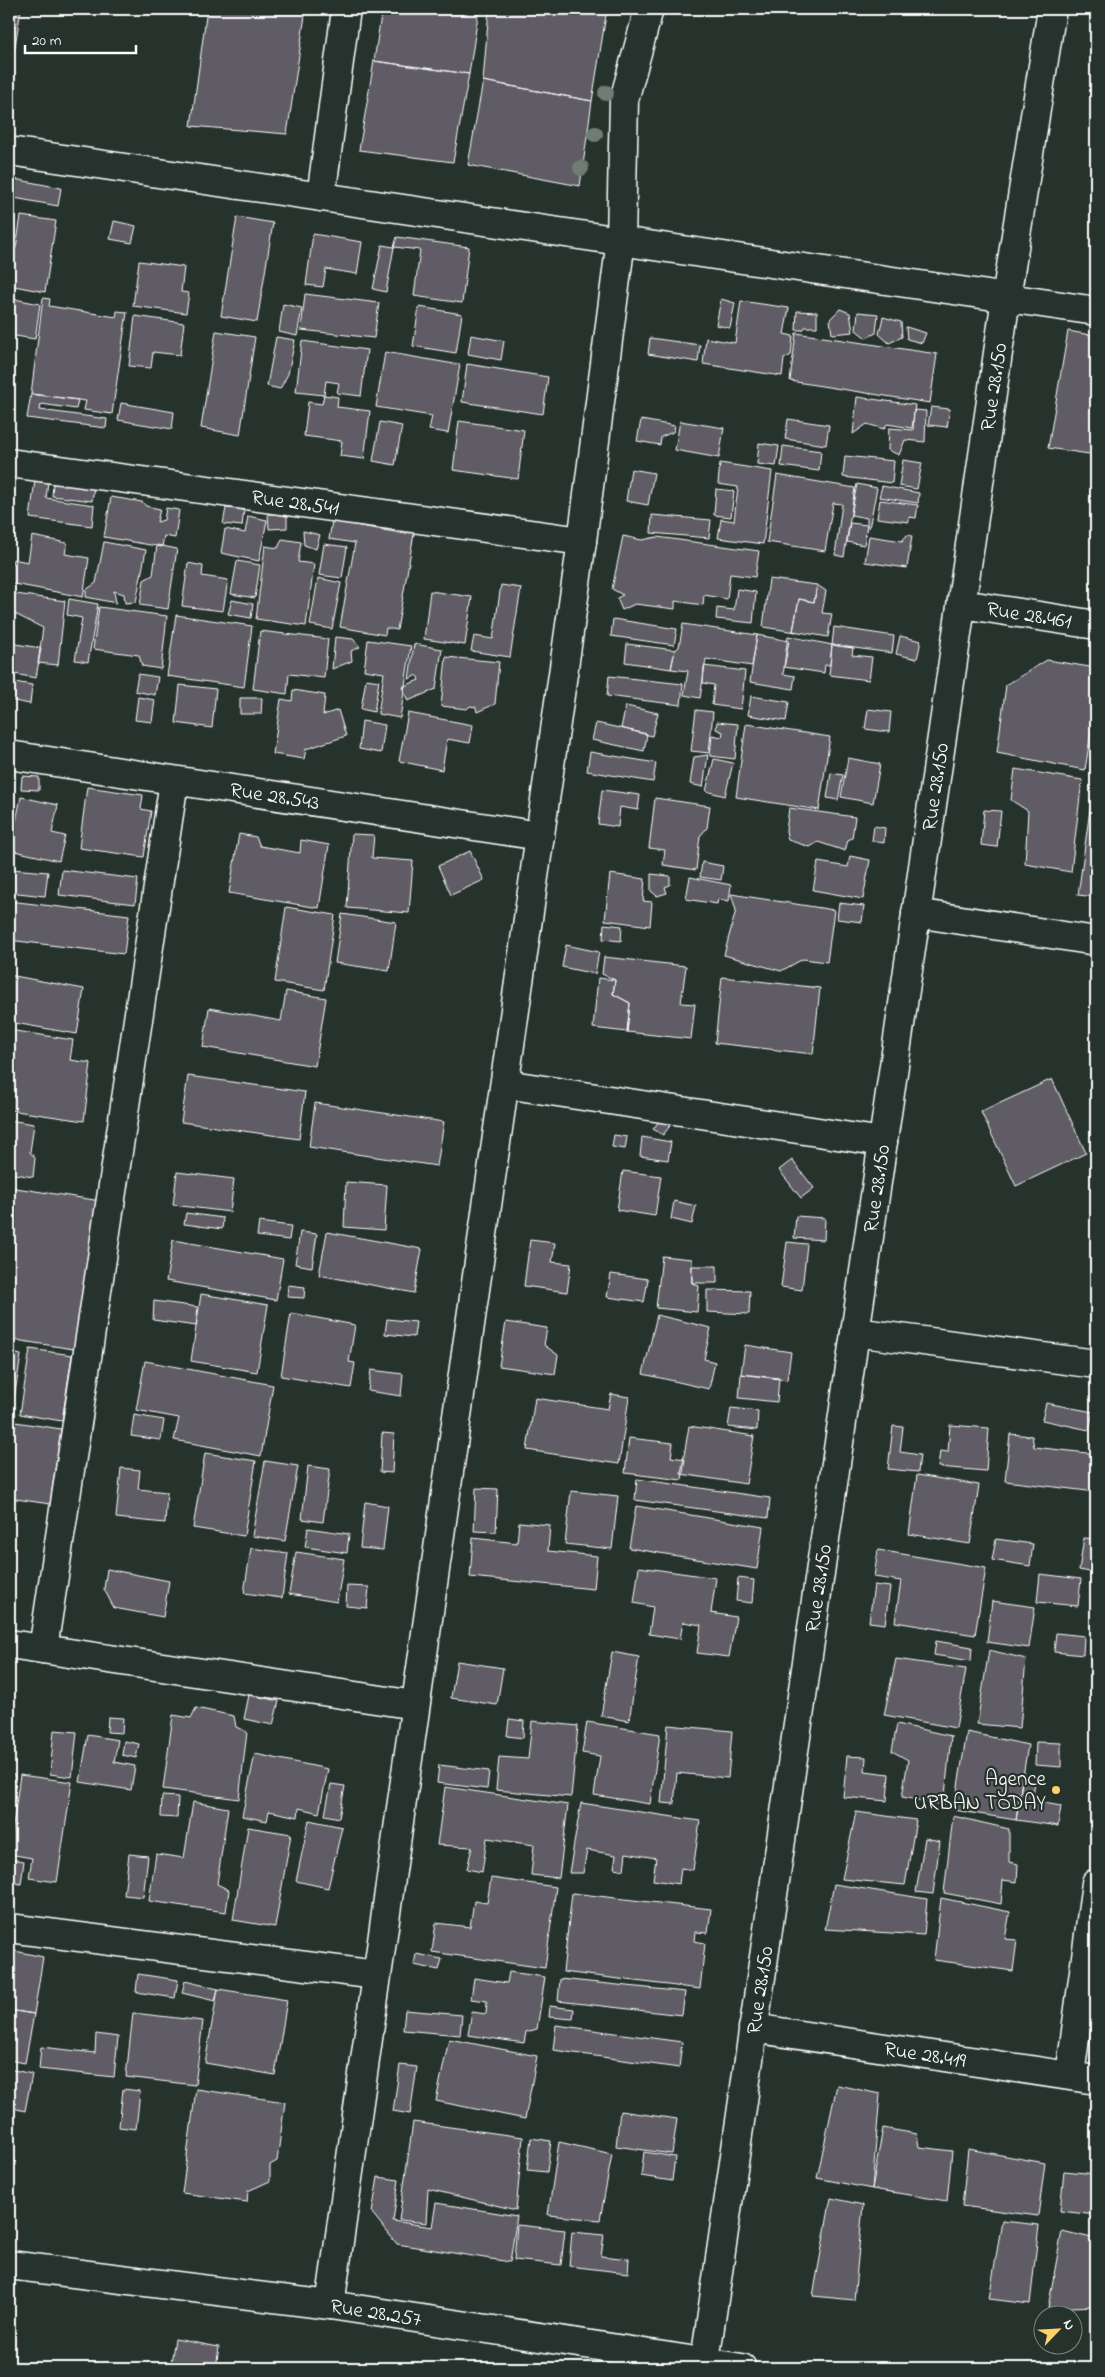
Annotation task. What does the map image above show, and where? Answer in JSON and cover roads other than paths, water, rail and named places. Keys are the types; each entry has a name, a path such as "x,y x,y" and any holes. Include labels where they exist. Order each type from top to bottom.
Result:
{"street":[{"path":"321,197 346,9"},
{"path":"330,2305 582,541 621,240 624,100 649,9"},
{"name":"Rue 28.150","path":"705,2366 1006,298 1052,9"},
{"path":"9,151 1096,311"},
{"name":"Rue 28.541","path":"9,463 582,541"},
{"name":"Rue 28.461","path":"962,604 1096,624"},
{"name":"Rue 28.543","path":"9,755 540,836"},
{"path":"43,1649 174,781"},
{"path":"916,913 1096,941"},
{"path":"504,1084 883,1142"},
{"path":"856,1332 1096,1364"},
{"path":"9,1644 416,1705"},
{"path":"1070,2076 1096,1883"},
{"path":"9,1928 377,1975"},
{"name":"Rue 28.419","path":"754,2028 1096,2080"},
{"name":"Rue 28.257","path":"9,2265 330,2305 705,2366 742,2368"}],"place":[{"name":"Agence URBAN TODAY","path":"1056,1790"}]}
